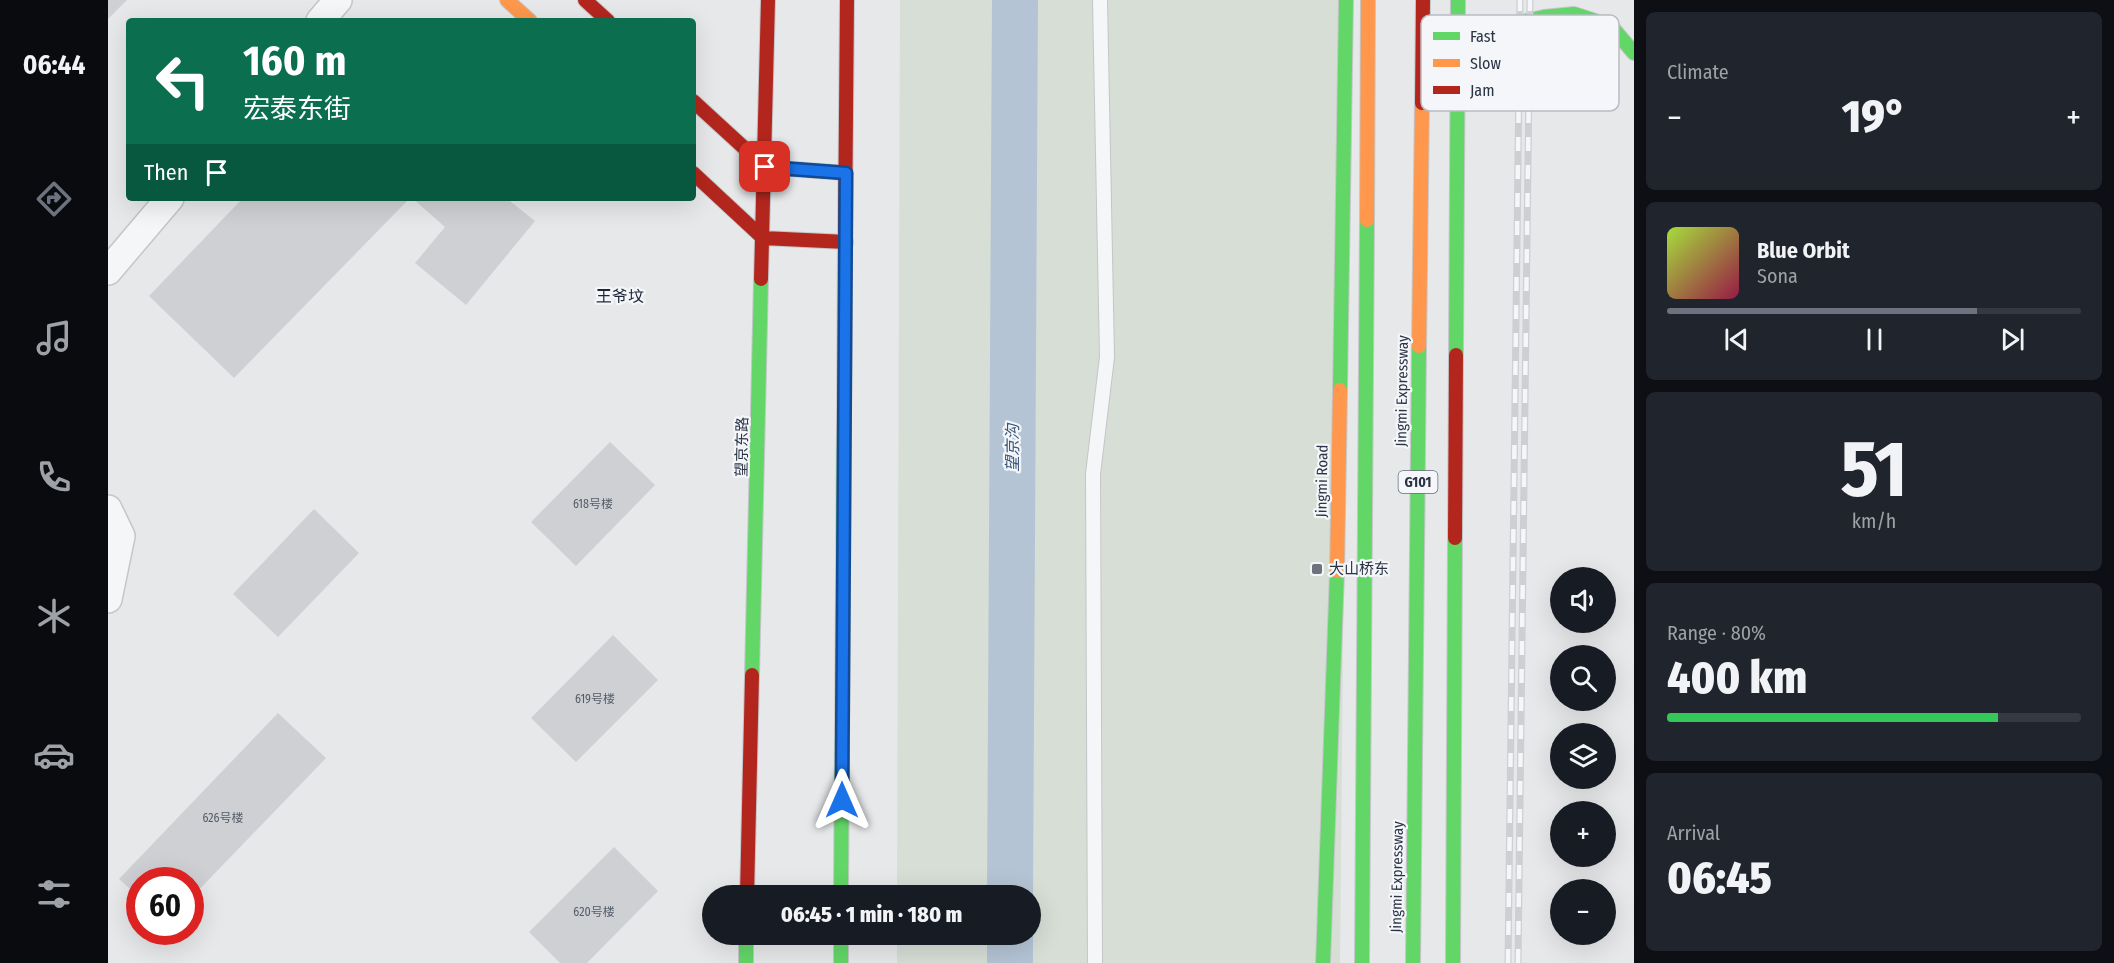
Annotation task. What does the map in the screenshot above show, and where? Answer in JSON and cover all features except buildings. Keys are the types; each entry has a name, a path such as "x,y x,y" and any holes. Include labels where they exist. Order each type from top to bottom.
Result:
{"main road":[{"path":"507,0 527,18"},
{"path":"585,0 605,18"},
{"name":"望京东路","path":"747,885 768,0"},
{"path":"841,885 847,0"},
{"name":"Jingmi Road","path":"1323,963 1337,568 1346,0"},
{"path":"1362,963 1368,0"},
{"name":"Jingmi Expressway","path":"1423,0 1423,15"},
{"name":"G101","path":"1458,0 1458,15"},
{"path":"1619,35 1634,53"},
{"path":"696,104 765,167 846,173"},
{"name":"Jingmi Expressway","path":"1413,963 1422,111"},
{"name":"G101","path":"1453,963 1459,111"},
{"path":"696,176 763,238 846,242"},
{"path":"746,945 746,963"},
{"path":"841,945 841,963"}],"street":[{"path":"323,18 338,0"},
{"path":"108,271 167,201"},
{"path":"108,510 121,536 108,599"}],"lane":[{"path":"1095,963 1093,474 1107,357 1100,0"}],"shaded area":[{"path":"900,0 1349,0 1340,963 897,963 897,945 1041,945 1041,885 897,885"}],"waterway":[{"name":"望京沟","path":"1010,885 1015,0"},
{"name":"望京沟","path":"1010,945 1010,963"}],"railway":[{"path":"1520,0 1520,15"},
{"path":"1530,0 1530,15"},
{"path":"1508,963 1519,111"},
{"path":"1518,963 1529,111"}],"traffic: fast":[{"path":"1340,390 1346,0"},
{"path":"1458,0 1458,15"},
{"path":"1564,15 1577,15"},
{"path":"1619,35 1634,53"},
{"path":"1456,355 1457,111"},
{"path":"1362,963 1367,220"},
{"path":"752,675 761,279"},
{"path":"1413,963 1419,346"},
{"path":"841,885 844,420"},
{"path":"1453,963 1455,538"},
{"path":"1323,963 1337,571"},
{"path":"746,945 746,963"},
{"path":"841,945 841,963"}],"traffic: slow":[{"path":"507,0 527,18"},
{"path":"1367,220 1368,0"},
{"path":"1419,346 1422,111"},
{"path":"844,420 845,231"},
{"path":"1337,571 1340,390"}],"traffic: jam":[{"path":"585,0 605,18"},
{"path":"761,279 768,0"},
{"path":"845,231 847,0"},
{"path":"1423,0 1423,15"},
{"path":"696,104 765,167 846,173"},
{"path":"696,176 763,238 846,242"},
{"path":"1455,538 1456,355"},
{"path":"747,885 752,675"}],"place":[{"name":"大山桥东","path":"1317,569"}],"district":[{"name":"王爷坟","path":"620,296"}],"route":[{"path":"765,167 846,173 842,800"}]}
